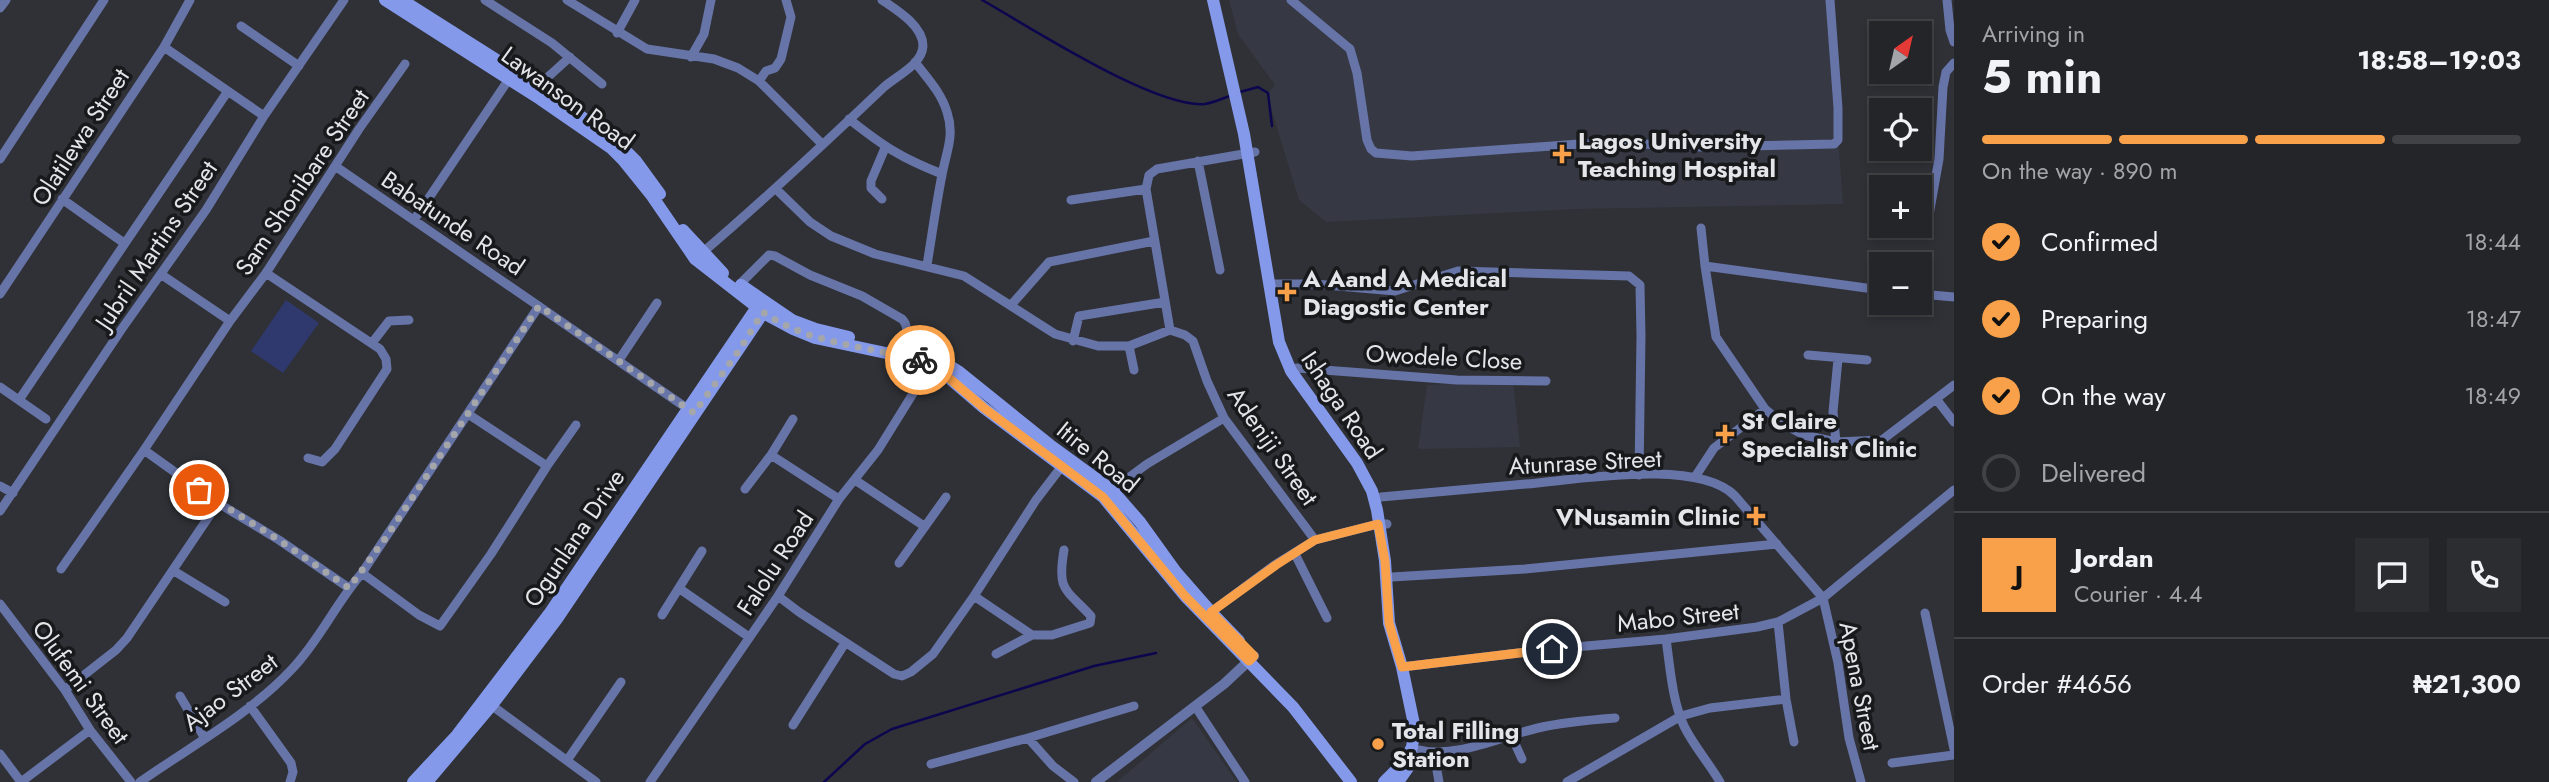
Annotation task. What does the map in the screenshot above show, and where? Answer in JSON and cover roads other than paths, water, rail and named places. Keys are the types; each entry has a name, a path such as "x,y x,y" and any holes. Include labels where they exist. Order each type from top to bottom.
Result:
{"main road":[{"name":"Lawanson Road","path":"385,0 625,149 652,182 686,235 702,253 763,304"},
{"name":"Lawanson Road","path":"402,0 538,86 623,160 652,196 695,259 712,275 763,304"},
{"name":"Ishaga Road","path":"1213,0 1245,117 1272,284 1287,354 1356,449 1381,497 1389,623 1422,729 1420,750"},
{"name":"Ishaga Road","path":"1219,0 1234,78"},
{"name":"Ishaga Road","path":"1251,152 1276,332 1283,356 1290,371 1362,471 1383,524 1392,577 1393,621 1413,714 1414,739 1405,761 1384,782"},
{"name":"Itire Road","path":"763,304 811,328 903,348 958,371 1050,445 1112,490 1128,507 1176,572 1293,707 1351,782"},
{"name":"Itire Road","path":"763,304 793,329 815,338 933,361 1103,497 1185,596 1296,702 1362,782"},
{"name":"Ogunlana Drive","path":"427,782 563,610 691,410 738,352 763,304"},
{"name":"Ogunlana Drive","path":"413,782 488,703"},
{"path":"1398,782 1420,750"}],"street":[{"path":"0,8 6,0"},
{"path":"0,159 104,0"},
{"name":"Olatilewa Street","path":"0,294 164,47 190,0"},
{"name":"Jubril Martins Street","path":"0,511 121,330 206,210 264,116 344,0"},
{"path":"485,0 552,43 602,85"},
{"path":"567,0 647,49 714,59 738,68 759,81 822,144"},
{"path":"617,33 635,0"},
{"path":"691,57 704,34 711,0"},
{"path":"759,81 766,71 775,68 781,59 791,17 786,0"},
{"path":"702,253 919,58 923,45 920,34 901,13 882,0"},
{"path":"1291,0 1350,49 1371,149 1376,153 1412,156 1606,142 1701,148 1725,145 1783,147 1834,144 1838,140 1838,108 1830,0"},
{"path":"1947,0 1954,42"},
{"path":"241,26 299,66"},
{"path":"164,47 264,116"},
{"path":"538,86 570,57"},
{"path":"915,62 939,92 951,127 927,265"},
{"path":"1932,194 1939,159 1943,87 1946,72 1954,63"},
{"name":"Sam Shonibare Street","path":"61,569 266,272 405,64"},
{"path":"414,220 509,79"},
{"path":"19,400 228,91"},
{"path":"849,119 885,148 942,174"},
{"path":"883,199 871,188 871,181 885,148"},
{"path":"776,188 810,222 831,236 875,254 964,276 1012,304 1041,327 1073,341 1098,346 1129,346 1170,330 1146,189 1149,175 1157,169 1251,152"},
{"path":"1198,161 1220,270"},
{"name":"Babatunde Road","path":"335,166 691,410"},
{"path":"1071,200 1146,189"},
{"path":"62,199 124,243"},
{"path":"1701,228 1704,266 1716,337 1765,409 1783,424 1836,442 1882,440 1954,385"},
{"path":"1012,304 1049,262 1154,241"},
{"path":"740,284 763,259 769,255 775,256 810,275 862,296 902,319 907,330 903,348"},
{"path":"1704,266 1869,289"},
{"path":"1272,284 1395,290 1458,271 1629,276 1640,285 1639,475"},
{"path":"266,272 372,344 383,354 387,369 327,458 322,462 309,458"},
{"path":"162,275 230,321"},
{"path":"1932,295 1954,297"},
{"path":"1073,341 1079,316 1165,302"},
{"path":"619,360 657,303"},
{"name":"Ajao Street","path":"140,782 250,706 294,668 362,573 539,306"},
{"path":"372,344 388,321 409,320"},
{"name":"Adeniji Street","path":"1170,330 1193,341 1224,418 1315,540"},
{"path":"1129,346 1134,370"},
{"path":"1808,355 1867,360"},
{"path":"1836,442 1833,412 1838,359"},
{"name":"Falolu Road","path":"650,782 779,596 839,499 878,450 933,361"},
{"name":"Owodele Close","path":"1297,368 1446,379 1546,381"},
{"path":"0,387 46,419"},
{"path":"1937,400 1954,422"},
{"path":"1695,477 1708,454 1718,444 1765,409"},
{"path":"468,414 547,467"},
{"path":"1112,490 1147,464 1224,418"},
{"path":"745,489 771,455 793,419"},
{"path":"362,573 419,615 440,626 576,425"},
{"path":"144,450 218,503 279,540 349,588"},
{"path":"771,455 839,499"},
{"path":"779,596 894,674 907,674 933,654 974,596 1035,500 1062,466"},
{"name":"Atunrase Street","path":"1381,497 1600,475 1695,477 1729,490 1823,598"},
{"path":"855,480 924,526"},
{"path":"0,486 13,493"},
{"name":"Mabo Street","path":"1404,667 1552,649 1666,639 1778,622 1823,598 1954,490"},
{"path":"899,563 946,498"},
{"path":"65,690 116,650 127,638 218,503"},
{"path":"1211,612 1315,540 1383,524"},
{"path":"1392,577 1525,569 1777,544"},
{"path":"996,653 1032,635 1052,635 1076,629 1092,620 1065,589 1060,578 1064,550"},
{"path":"662,615 702,551"},
{"path":"1295,554 1327,618"},
{"path":"174,571 225,601"},
{"path":"680,589 749,638"},
{"path":"974,596 1032,635"},
{"name":"Apena Street","path":"1823,598 1838,663 1849,738 1861,782"},
{"name":"Olufemi Street","path":"0,604 65,690 90,730 131,782"},
{"path":"1925,613 1954,749"},
{"path":"1778,622 1786,699 1794,742"},
{"path":"1666,639 1685,727 1711,764 1718,781"},
{"path":"793,725 845,643"},
{"path":"1096,782 1252,659"},
{"path":"568,760 621,682"},
{"path":"180,696 204,737"},
{"path":"1567,782 1681,716 1710,708 1786,699"},
{"path":"488,703 596,782"},
{"path":"250,706 291,763 293,772 290,782"},
{"path":"930,764 1133,706"},
{"path":"1195,706 1245,782"},
{"path":"1420,750 1434,753 1459,750 1567,722 1615,718"},
{"path":"0,754 21,782 90,730"},
{"path":"1511,735 1522,759"},
{"path":"1028,738 1054,766 1074,782"},
{"path":"1434,753 1439,782"},
{"path":"1892,763 1954,755"}],"waterway":[{"path":"982,0 1092,64 1155,93 1183,102 1205,104 1230,96"},
{"path":"1240,92 1258,87 1268,93 1272,126"},
{"path":"824,782 865,744 892,729 1094,666 1156,653"}],"place":[{"name":"Lagos University Teaching Hospital","path":"1562,154"},
{"name":"A Aand A Medical Diagostic Center","path":"1287,292"},
{"name":"St Claire Specialist Clinic","path":"1725,434"},
{"name":"VNusamin Clinic","path":"1756,516"},
{"name":"Total Filling Station","path":"1378,744"}]}
